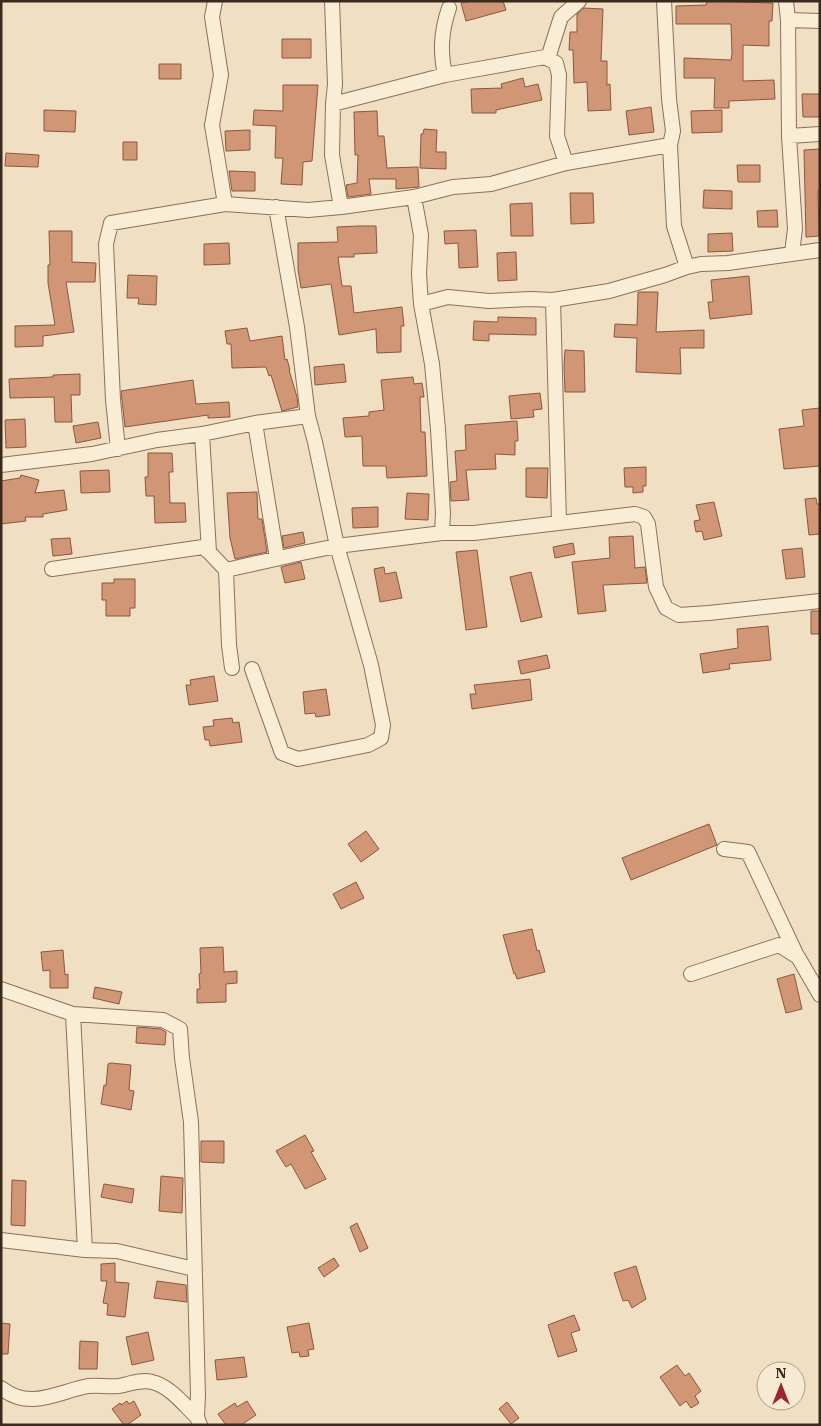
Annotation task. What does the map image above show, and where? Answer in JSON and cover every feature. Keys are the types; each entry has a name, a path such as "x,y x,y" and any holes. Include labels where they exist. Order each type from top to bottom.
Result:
{"street":[{"path":"215,1 212,17 221,75 212,125 225,204"},
{"path":"332,1 335,84 332,155 340,207"},
{"path":"334,104 445,75 545,57 550,52 561,17 579,1"},
{"path":"664,1 673,131 670,145 674,226 687,267"},
{"path":"786,1 788,20 789,136 795,229 792,253"},
{"path":"445,75 441,56 441,36 449,8"},
{"path":"788,20 820,21"},
{"path":"545,57 556,63 559,75 557,136 566,163"},
{"path":"789,136 820,134"},
{"path":"118,449 113,400 106,244 111,223 225,204 308,210 414,197 453,188 491,184 566,163 670,145"},
{"path":"414,197 421,235 421,304 434,382 442,504 442,533"},
{"path":"252,669 282,753 298,759 368,746 381,738 383,725 371,666 337,546 308,416 297,327 276,207"},
{"path":"421,304 448,297 489,301 553,300 609,292 701,264 728,263 820,250"},
{"path":"553,300 559,522"},
{"path":"1,465 92,454 157,440 308,416"},
{"path":"255,423 277,558"},
{"path":"202,434 209,552"},
{"path":"226,570 337,546 442,533 474,533 635,514 644,516 648,524 656,587 666,608 679,615 820,601"},
{"path":"52,570 203,547 226,570 229,645 232,668"},
{"path":"724,850 748,852 798,957 820,995"},
{"path":"691,974 779,945 798,957"},
{"path":"1,989 73,1014 163,1020 180,1029 184,1077 191,1122 199,1421"},
{"path":"73,1014 85,1250"},
{"path":"1,1240 85,1250 117,1251 194,1269"},
{"path":"1,1388 20,1397 42,1400 64,1391 91,1386 117,1386 134,1382 152,1382 164,1387 199,1421"}],"building":[{"path":"469,1 503,1 506,10 466,21 461,3"},
{"path":"707,1 773,3 772,21 769,21 769,46 743,45 743,81 774,80 775,99 729,101 729,108 714,108 715,78 684,78 684,58 731,60 731,24 676,24 676,6 706,5"},
{"path":"584,8 603,9 601,61 607,61 607,85 610,84 611,110 588,111 587,82 574,83 573,50 569,50 570,32 577,32 577,14"},
{"path":"282,39 311,39 311,58 282,58"},
{"path":"159,64 181,64 181,79 159,79"},
{"path":"523,78 525,87 538,84 542,100 496,110 496,113 472,113 471,89 502,88 501,84"},
{"path":"283,85 318,85 312,161 303,162 302,185 281,184 283,158 275,158 276,126 253,125 254,110 283,111"},
{"path":"802,94 820,94 820,117 803,117"},
{"path":"651,107 654,132 629,135 626,111"},
{"path":"44,110 76,111 75,132 44,131"},
{"path":"722,110 722,132 692,133 691,111"},
{"path":"377,111 378,136 384,136 387,168 418,167 419,187 396,189 396,179 369,179 371,194 348,197 346,185 357,183 358,155 355,155 354,112"},
{"path":"424,129 437,130 436,152 446,152 446,169 420,168 421,134 423,134"},
{"path":"250,130 250,150 226,151 225,131"},
{"path":"123,142 137,142 137,160 123,160"},
{"path":"820,149 820,190 818,190 819,236 806,237 804,150"},
{"path":"6,153 39,155 38,167 5,166"},
{"path":"737,165 760,165 760,182 738,182"},
{"path":"229,171 255,172 255,191 232,191"},
{"path":"704,190 732,191 732,209 703,208"},
{"path":"570,193 593,193 594,223 571,224"},
{"path":"532,203 533,236 511,236 510,204"},
{"path":"777,210 778,227 758,227 757,211"},
{"path":"376,226 377,253 354,254 354,257 338,257 342,286 351,286 354,313 402,307 404,326 401,326 401,352 377,353 376,329 339,335 331,284 301,288 298,269 298,243 338,242 337,227"},
{"path":"476,230 478,267 459,268 458,243 445,244 444,231"},
{"path":"49,231 72,231 72,262 96,263 95,282 66,282 74,332 43,336 43,346 15,347 15,326 55,325 48,283 48,265 50,265"},
{"path":"732,233 733,251 708,252 708,234"},
{"path":"229,243 230,264 204,265 204,244"},
{"path":"516,252 517,280 498,281 497,253"},
{"path":"128,275 157,276 156,305 138,304 139,298 127,298"},
{"path":"749,276 752,314 710,319 708,302 713,302 711,280"},
{"path":"638,292 658,292 656,332 704,330 704,348 680,348 681,374 636,372 637,338 614,337 615,324 637,325"},
{"path":"498,317 536,318 536,335 489,334 489,341 473,340 474,321 498,322"},
{"path":"247,328 250,341 282,336 285,360 287,359 298,407 282,411 271,375 269,376 266,367 232,368 231,344 227,344 225,331"},
{"path":"565,350 584,351 585,392 565,392"},
{"path":"344,364 346,382 315,385 314,367"},
{"path":"80,374 80,395 71,395 72,422 55,422 54,397 10,398 9,379"},
{"path":"413,377 414,384 422,383 424,397 420,397 421,432 425,432 427,476 387,478 386,466 363,466 362,436 345,437 343,418 369,416 369,412 384,410 381,380"},
{"path":"193,380 196,404 229,402 230,417 208,418 208,415 125,427 121,391"},
{"path":"540,393 542,409 533,410 534,417 511,419 509,396"},
{"path":"820,408 820,466 784,469 779,429 804,426 802,410"},
{"path":"25,419 26,447 6,448 5,420"},
{"path":"517,421 518,441 515,441 515,455 495,454 496,469 466,470 469,500 451,501 450,482 457,481 455,451 466,450 465,425"},
{"path":"98,422 101,438 76,443 73,426"},
{"path":"148,453 172,453 173,472 169,472 170,503 185,503 186,522 155,523 154,496 146,496 145,477 148,477"},
{"path":"646,467 646,486 643,486 643,492 633,493 633,487 625,487 624,468"},
{"path":"526,468 548,468 547,498 526,497"},
{"path":"109,470 110,492 81,493 80,471"},
{"path":"21,475 39,480 35,493 64,490 67,510 43,514 43,517 25,517 26,521 1,524 1,481 20,478"},
{"path":"257,492 258,519 262,519 267,552 235,559 230,538 227,493"},
{"path":"407,493 429,494 428,520 405,519"},
{"path":"816,498 817,504 820,504 820,534 809,535 805,499"},
{"path":"714,502 722,536 704,540 702,531 696,532 694,521 700,520 696,505"},
{"path":"378,507 378,527 353,528 352,508"},
{"path":"303,532 305,543 284,548 282,536"},
{"path":"633,536 635,568 645,567 647,583 603,585 606,611 578,614 572,562 610,558 609,537"},
{"path":"70,538 72,554 53,556 51,539"},
{"path":"573,543 575,554 555,558 553,547"},
{"path":"802,548 805,577 786,579 782,550"},
{"path":"477,550 487,627 466,630 456,552"},
{"path":"301,562 305,579 285,583 281,567"},
{"path":"384,567 385,574 396,572 402,598 380,602 374,569"},
{"path":"531,572 542,617 521,622 510,577"},
{"path":"114,579 135,579 135,608 130,608 130,616 106,616 106,600 102,600 102,583 114,583"},
{"path":"811,611 820,611 820,634 811,634"},
{"path":"768,626 771,660 729,664 730,669 703,673 700,654 738,648 737,629"},
{"path":"547,655 550,668 521,674 518,661"},
{"path":"214,676 218,701 189,705 186,685 191,685 190,680"},
{"path":"530,679 532,700 472,709 470,694 476,694 474,685"},
{"path":"326,689 330,715 316,717 315,713 305,714 303,692"},
{"path":"232,718 233,723 239,722 242,742 210,746 209,740 205,740 203,727 214,726 213,720"},
{"path":"709,824 717,845 631,880 622,858"},
{"path":"366,831 379,849 361,862 348,844"},
{"path":"356,882 364,898 341,909 333,894"},
{"path":"532,929 537,951 539,950 545,972 517,979 503,935"},
{"path":"223,947 224,972 237,971 237,983 226,984 226,1002 197,1003 197,989 200,989 199,974 201,973 200,948"},
{"path":"63,950 65,975 68,974 68,988 50,988 50,970 43,971 41,952"},
{"path":"794,974 802,1009 786,1013 777,979"},
{"path":"95,987 122,992 119,1004 93,998"},
{"path":"137,1027 161,1029 166,1032 165,1045 136,1043"},
{"path":"108,1064 131,1065 129,1090 134,1091 131,1110 101,1104 104,1085 106,1086"},
{"path":"305,1135 314,1151 311,1152 326,1179 305,1189 291,1164 286,1167 276,1151"},
{"path":"201,1141 224,1141 224,1163 201,1162"},
{"path":"161,1176 183,1178 182,1213 159,1211"},
{"path":"12,1180 26,1181 25,1226 11,1225"},
{"path":"104,1184 134,1189 132,1203 101,1197"},
{"path":"357,1223 368,1248 360,1252 350,1227"},
{"path":"334,1258 339,1266 324,1277 318,1268"},
{"path":"115,1263 115,1282 129,1283 125,1317 107,1315 108,1304 103,1303 107,1281 101,1281 101,1264"},
{"path":"636,1266 646,1299 632,1308 628,1300 623,1301 614,1273"},
{"path":"157,1281 186,1285 187,1302 154,1298"},
{"path":"574,1315 580,1330 571,1333 577,1351 558,1357 548,1325"},
{"path":"1,1323 10,1324 8,1354 1,1354"},
{"path":"309,1323 314,1349 308,1350 309,1356 300,1357 299,1352 292,1353 287,1327"},
{"path":"148,1332 154,1360 132,1365 126,1337"},
{"path":"80,1341 98,1342 97,1369 79,1369"},
{"path":"244,1357 247,1377 217,1380 215,1360"},
{"path":"677,1365 685,1376 689,1373 701,1391 695,1396 699,1403 691,1408 686,1401 680,1406 660,1377"},
{"path":"127,1401 129,1404 134,1401 141,1415 127,1425 124,1425 112,1409 120,1403 121,1405"},
{"path":"247,1401 256,1415 241,1425 226,1425 218,1414 235,1403 237,1407"},
{"path":"507,1402 519,1418 511,1424 499,1409"}]}
